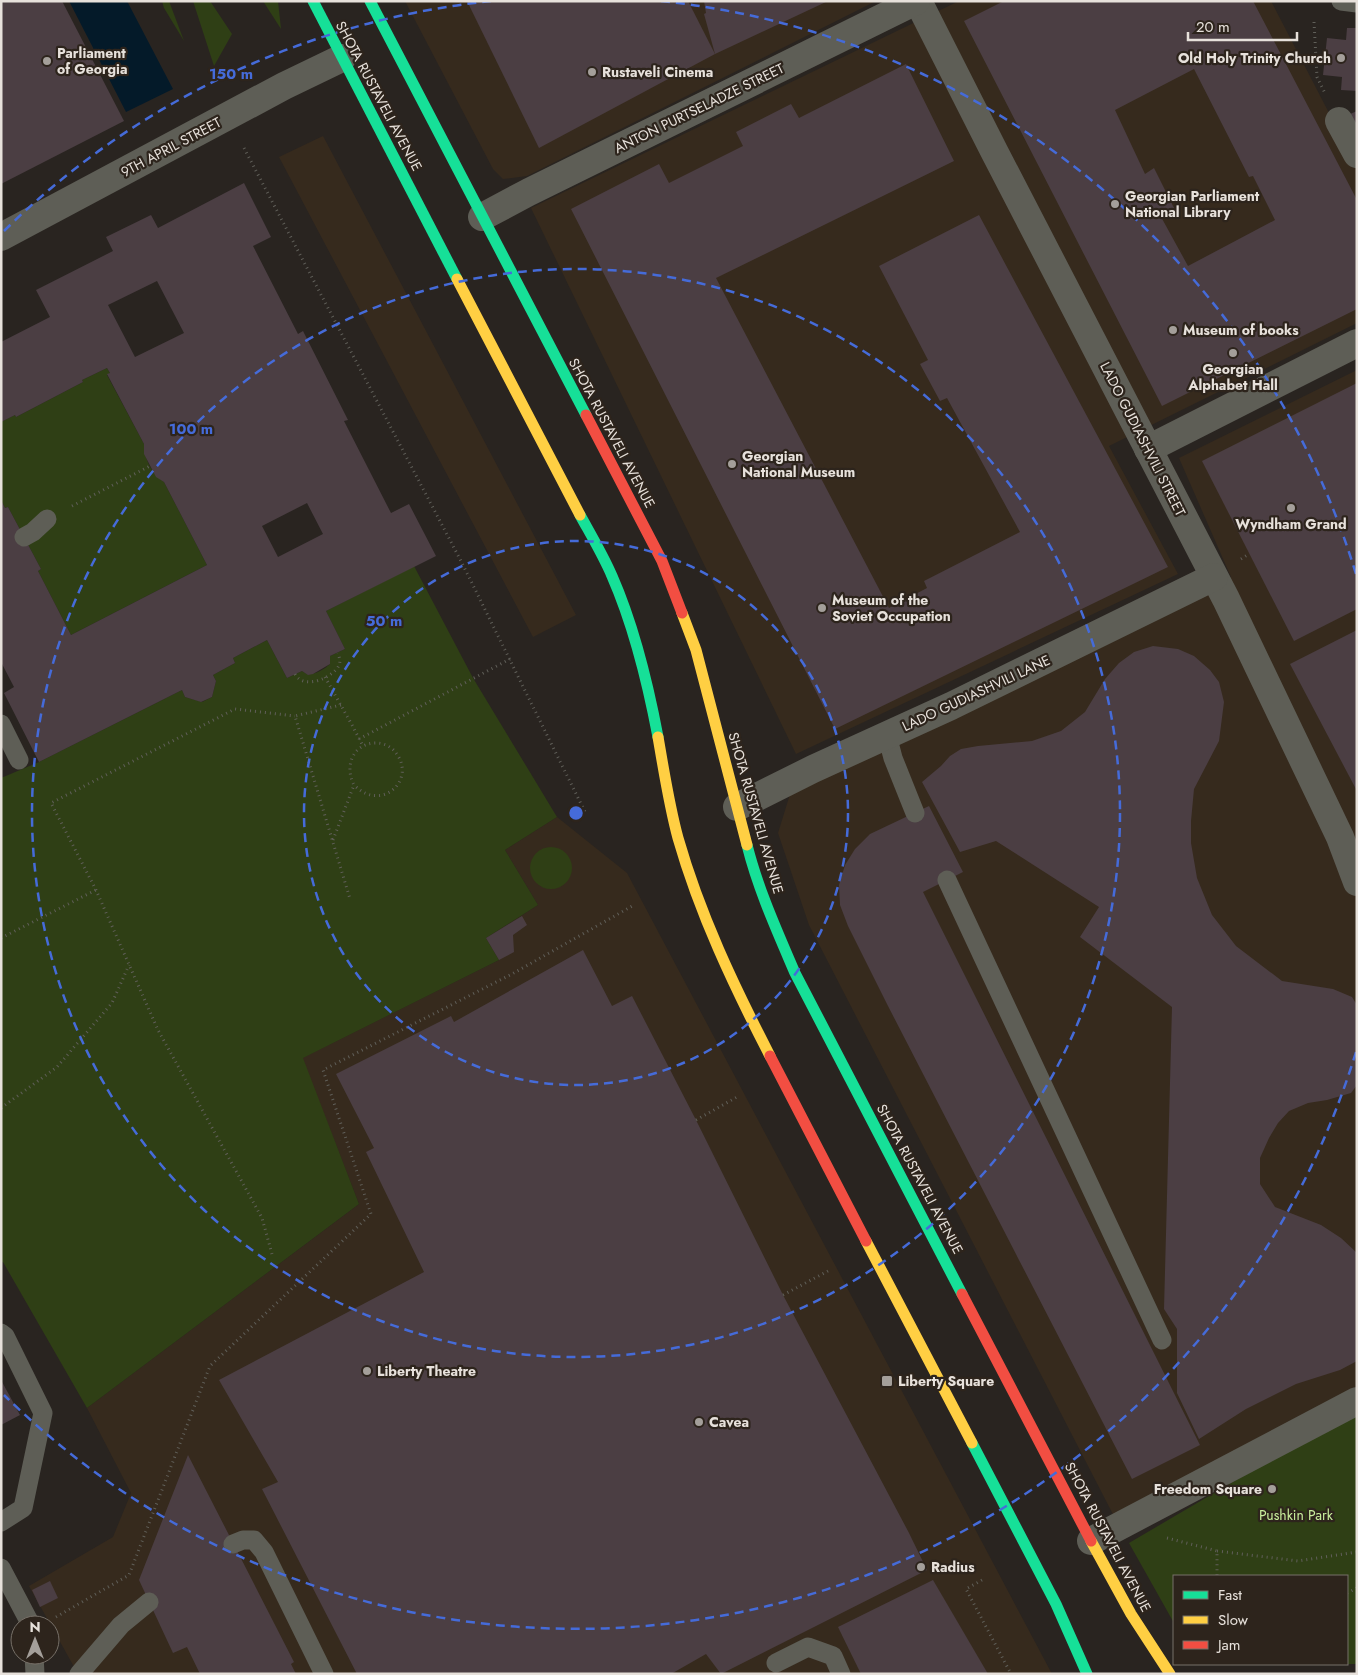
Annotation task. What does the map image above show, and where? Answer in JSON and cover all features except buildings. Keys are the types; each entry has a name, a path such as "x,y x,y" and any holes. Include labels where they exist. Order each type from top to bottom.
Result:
{"main road":[{"name":"SHOTA RUSTAVELI AVENUE","path":"312,1 612,576 634,636 649,694 678,837 697,899 717,949 741,1000 1056,1604 1087,1674"},
{"name":"SHOTA RUSTAVELI AVENUE","path":"370,1 662,561 696,650 752,866 774,925 796,973 1091,1541 1130,1614 1170,1674"}],"street":[{"name":"ANTON PURTSELADZE STREET","path":"482,217 917,1"},
{"name":"LADO GUDIASHVILI STREET","path":"917,1 1214,577 1340,837 1357,882"},
{"name":"9TH APRIL STREET","path":"1,237 342,58"},
{"path":"1339,121 1357,154"},
{"path":"1148,449 1357,343"},
{"name":"LADO GUDIASHVILI LANE","path":"737,808 813,769 951,706 1214,577"},
{"path":"1091,1541 1357,1401"}],"lane":[{"path":"1342,1 1357,3"},
{"path":"24,537 33,532 47,519"},
{"path":"1,724 20,760"},
{"path":"887,735 893,758 915,813"},
{"path":"947,880 1162,1340"},
{"path":"1,1333 44,1413 23,1508 1,1522"},
{"path":"233,1544 243,1540 254,1540 264,1552 324,1674"},
{"path":"1,1568 26,1615"},
{"path":"79,1674 121,1625 149,1602"},
{"path":"776,1663 808,1646 833,1656 841,1674"}],"path":[{"path":"1314,22 1317,77 1339,121"},
{"path":"244,148 510,659 586,814"},
{"path":"47,519 150,466"},
{"path":"295,674 302,682 307,683 325,677 338,667 340,662 338,653"},
{"path":"359,739 510,659"},
{"path":"325,677 363,746"},
{"path":"272,1254 262,1218 158,1030 96,890 51,803 234,709 295,716 341,705"},
{"path":"295,716 350,899"},
{"path":"379,743 387,745 394,750 402,765 400,782 394,789 387,794 378,796 368,795 360,791 354,784 350,777 349,768 351,758 356,751 363,746 379,743"},
{"path":"333,840 354,784"},
{"path":"1,938 96,890"},
{"path":"60,1615 129,1575 210,1366 371,1214 323,1070 512,974 634,905"},
{"path":"1,1108 57,1067 112,1003 130,964"},
{"path":"696,1120 737,1097"},
{"path":"783,1295 828,1271"},
{"path":"1159,1536 1216,1551 1298,1561 1357,1552"},
{"path":"1216,1551 1217,1575"},
{"path":"982,1580 966,1588 1011,1674"}],"shaded area":[{"path":"405,1 876,1 527,176 503,179 493,169"},
{"path":"959,1 1271,1 1357,167 1357,323 1109,446 1178,574 796,754 531,208"},
{"path":"323,136 576,615 533,637 279,157"},
{"path":"1357,370 1357,1388 1119,1526 809,925 778,833 791,791 1231,577 1179,458"},
{"path":"557,817 627,873 1052,1674 78,1674 60,1642 60,1615 45,1615 29,1586 113,1537 131,1493 87,1408 359,1204 302,1058 499,960 486,938 538,905 505,850"}],"green space":[{"path":"162,1 169,1 184,41 164,8"},
{"path":"193,1 210,1 232,34 214,66"},
{"path":"263,1 278,1 281,29"},
{"path":"107,368 110,373 107,375 144,444 145,455 150,466 164,482 207,565 71,635 38,571 41,569 8,507 5,508 1,500 1,422 15,415 16,417"},
{"path":"414,566 473,678 557,817 505,850 538,905 486,938 499,960 303,1058 359,1204 87,1408 3,1262 1,1262 1,778 39,762 182,690 185,697 202,702 212,697 216,681 213,675 235,663 233,658 267,640 287,678 302,671 313,674 320,671 330,664 330,656 345,649 326,611"},
{"path":"547,847 555,847 566,853 572,868 566,883 555,889 547,889 536,883 530,872 530,864 536,853"},
{"name":"Pushkin Park","path":"1357,1409 1357,1664 1348,1664 1348,1575 1173,1575 1173,1621 1129,1543"}],"water":[{"path":"69,1 127,1 173,89 126,112"}],"traffic: fast":[{"path":"313,1 457,279"},
{"path":"370,1 586,415"},
{"path":"580,515 597,545 620,595 634,635 645,676 658,737"},
{"path":"747,845 762,894 795,973 962,1294"},
{"path":"972,1443 1056,1604 1087,1674"}],"traffic: slow":[{"path":"457,279 580,515"},
{"path":"682,613 696,650 747,845"},
{"path":"658,737 675,826 687,867 707,922 731,977 770,1056"},
{"path":"866,1241 972,1443"},
{"path":"1091,1541 1131,1614 1170,1674"}],"traffic: jam":[{"path":"586,415 662,561 682,613"},
{"path":"770,1056 866,1241"},
{"path":"962,1294 1091,1541"}],"place":[{"name":"Old Holy Trinity Church","path":"1341,58"},
{"name":"Parliament of Georgia","path":"47,61"},
{"name":"Rustaveli Cinema","path":"592,72"},
{"name":"Georgian Parliament National Library","path":"1115,204"},
{"name":"Museum of books","path":"1173,330"},
{"name":"Georgian Alphabet Hall","path":"1233,353"},
{"name":"Georgian National Museum","path":"732,464"},
{"name":"Wyndham Grand","path":"1291,508"},
{"name":"Museum of the Soviet Occupation","path":"822,608"},
{"name":"Liberty Theatre","path":"367,1371"},
{"name":"Liberty Square","path":"887,1381"},
{"name":"Cavea","path":"699,1422"},
{"name":"Freedom Square","path":"1272,1489"},
{"name":"Radius","path":"921,1567"}]}
